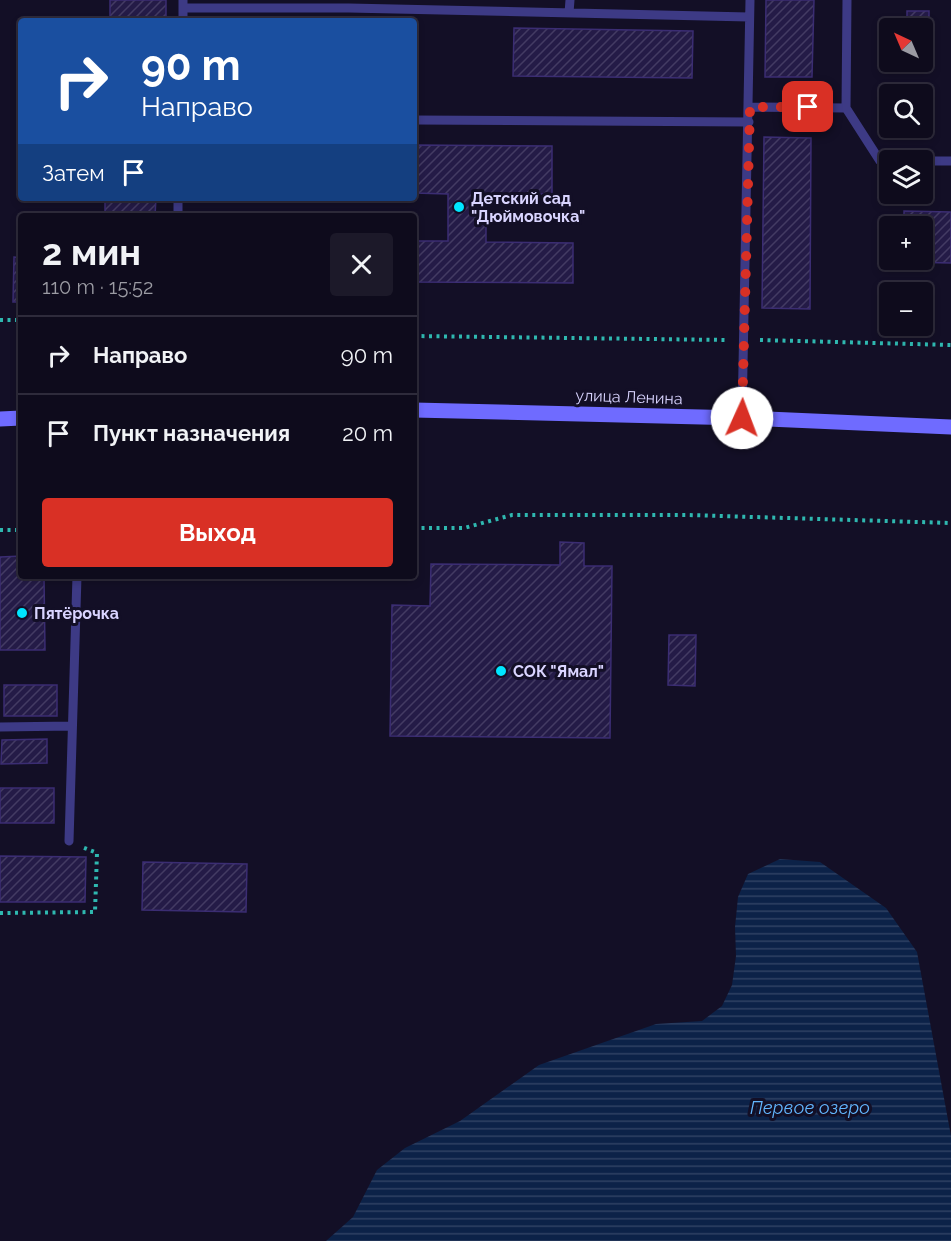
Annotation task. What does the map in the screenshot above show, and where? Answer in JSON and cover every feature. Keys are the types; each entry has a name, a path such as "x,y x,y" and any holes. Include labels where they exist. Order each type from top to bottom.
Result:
{"main road":[{"name":"улица Ленина","path":"417,410 742,418 951,427"},
{"path":"0,419 18,418"}],"lane":[{"path":"569,13 570,0"},
{"path":"742,418 750,107 750,0"},
{"path":"847,0 846,108 879,159"},
{"path":"183,4 349,4 569,13 749,16"},
{"path":"750,107 846,108"},
{"path":"417,120 749,122"},
{"path":"933,161 951,161"},
{"path":"69,841 77,579"},
{"path":"0,727 72,726"}],"path":[{"path":"0,320 18,320"},
{"path":"417,336 951,345"},
{"path":"417,528 464,528 512,515 688,515 951,523"},
{"path":"0,530 18,530"},
{"path":"0,913 95,912 97,853 69,841"}],"water":[{"name":"Первое озеро","path":"780,859 820,862 886,908 917,952 951,1136 951,1241 326,1241 353,1217 377,1170 405,1148 460,1121 539,1065 656,1024 702,1021 722,1006 732,985 736,956 735,927 738,897 748,874"}],"building":[{"path":"110,0 166,0 166,18 110,18"},
{"path":"766,0 814,0 812,77 765,77"},
{"path":"907,11 929,11 929,18 907,18"},
{"path":"514,28 693,31 692,78 513,76"},
{"path":"764,137 811,138 810,309 762,308"},
{"path":"417,145 552,146 552,194 486,194 486,242 573,243 573,283 417,282 417,241 448,241 448,194 417,193"},
{"path":"105,201 156,201 155,213 105,213"},
{"path":"904,211 951,212 951,263 933,263 933,216 904,216"},
{"path":"14,257 18,258 18,302 13,302"},
{"name":"СОК \"Ямал\"","path":"560,542 584,543 584,566 612,566 610,738 390,736 392,605 430,606 431,564 560,565"},
{"name":"Пятёрочка","path":"18,556 18,579 44,579 45,650 0,650 0,557"},
{"path":"669,635 696,635 695,686 668,685"},
{"path":"4,685 57,685 57,716 4,716"},
{"path":"47,739 47,763 1,764 2,740"},
{"path":"0,788 54,788 54,823 0,823"},
{"path":"0,856 86,857 85,902 0,902"},
{"path":"143,862 247,864 246,912 142,910"}],"place":[{"name":"Детский сад \"Дюймовочка\"","path":"459,207"},
{"name":"Пятёрочка","path":"22,613"},
{"name":"СОК \"Ямал\"","path":"501,671"}],"route":[{"path":"742,418 750,107 808,107"}]}
